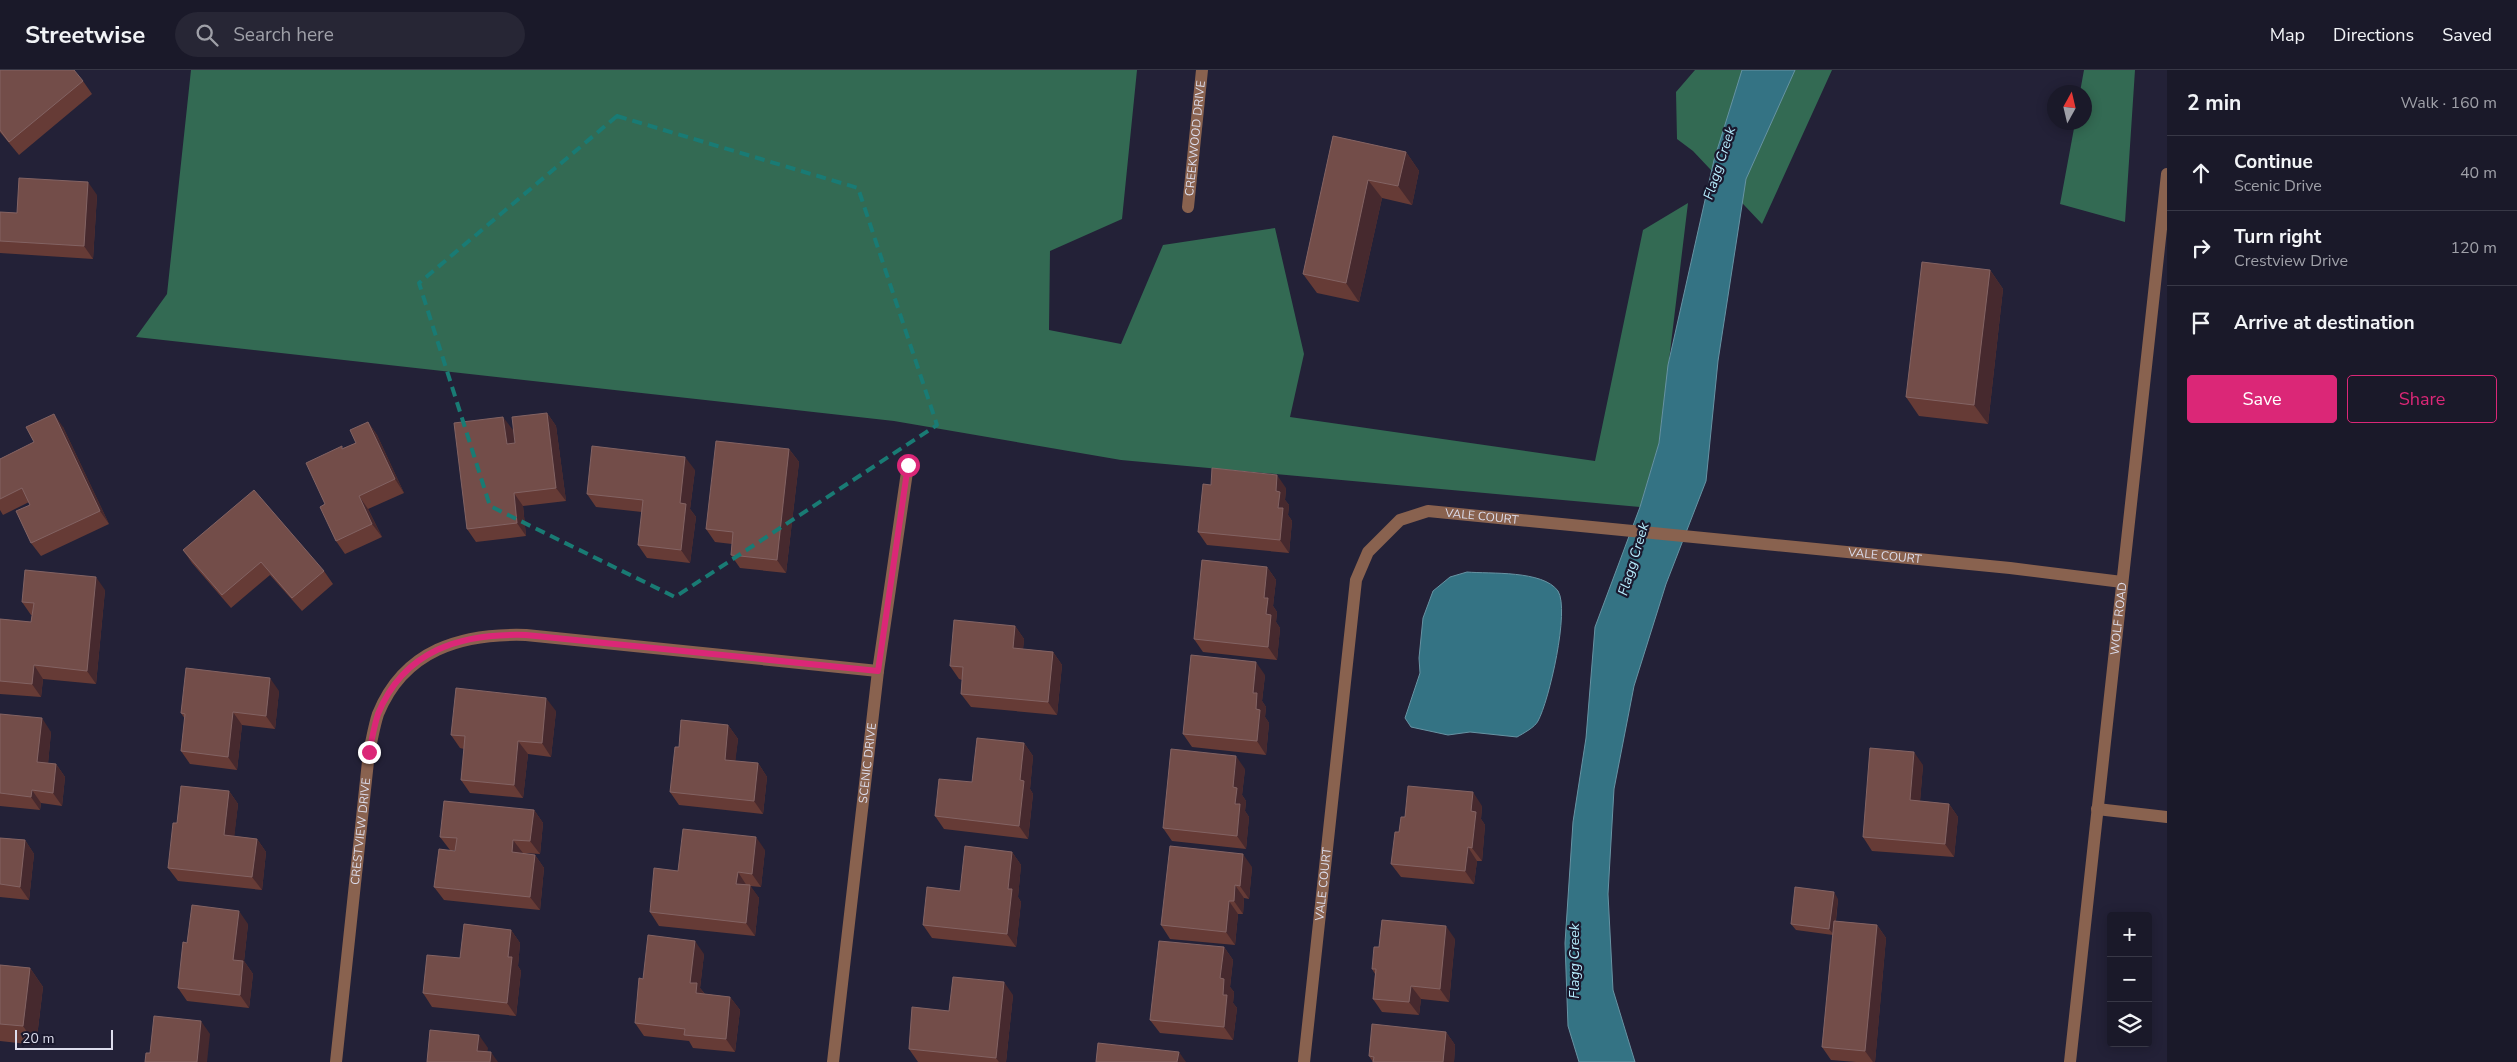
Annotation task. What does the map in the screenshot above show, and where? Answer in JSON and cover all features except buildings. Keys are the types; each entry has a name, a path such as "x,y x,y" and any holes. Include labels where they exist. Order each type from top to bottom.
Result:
{"street":[{"name":"CREEKWOOD DRIVE","path":"1188,207 1202,70"},
{"name":"WOLF ROAD","path":"2070,1062 2122,582 2165,214 2167,174"},
{"name":"SCENIC DRIVE","path":"833,1062 878,671 908,465"},
{"name":"VALE COURT","path":"1304,1062 1356,580 1368,552 1400,520 1428,511 2010,568 2122,582"},
{"name":"CRESTVIEW DRIVE","path":"336,1062 369,752 378,715 392,687 415,662 463,640 496,634 526,635 878,671"},
{"path":"2097,809 2167,817"}],"highlighted area":[{"path":"617,116 858,188 937,425 675,597 490,506 419,283"}],"green space":[{"path":"191,70 1137,70 1122,219 1050,251 1049,330 1121,344 1163,245 1275,228 1304,354 1290,417 1595,461 1643,230 1688,203 1659,443 1640,507 1121,460 894,421 136,337 167,294"},
{"path":"1695,70 1832,70 1762,224 1693,151 1677,139 1676,92"},
{"path":"2084,70 2135,70 2125,222 2060,204 2074,130 2092,130 2092,85 2081,85"}],"water":[{"name":"Flagg Creek","path":"1742,70 1795,70 1746,179 1718,361 1706,481 1666,584 1634,686 1614,789 1608,894 1613,990 1635,1062 1579,1062 1568,1026 1565,943 1573,822 1586,738 1595,627 1640,507 1659,443 1668,365 1714,160"},
{"path":"1467,572 1529,576 1551,584 1558,591 1561,601 1560,635 1557,656 1543,710 1537,723 1517,737 1470,732 1448,735 1411,727 1405,718 1420,673 1419,658 1423,618 1433,591 1450,577"}],"route":[{"path":"369,752 378,715 392,687 415,662 463,640 496,634 526,635 878,671 908,465"}]}
